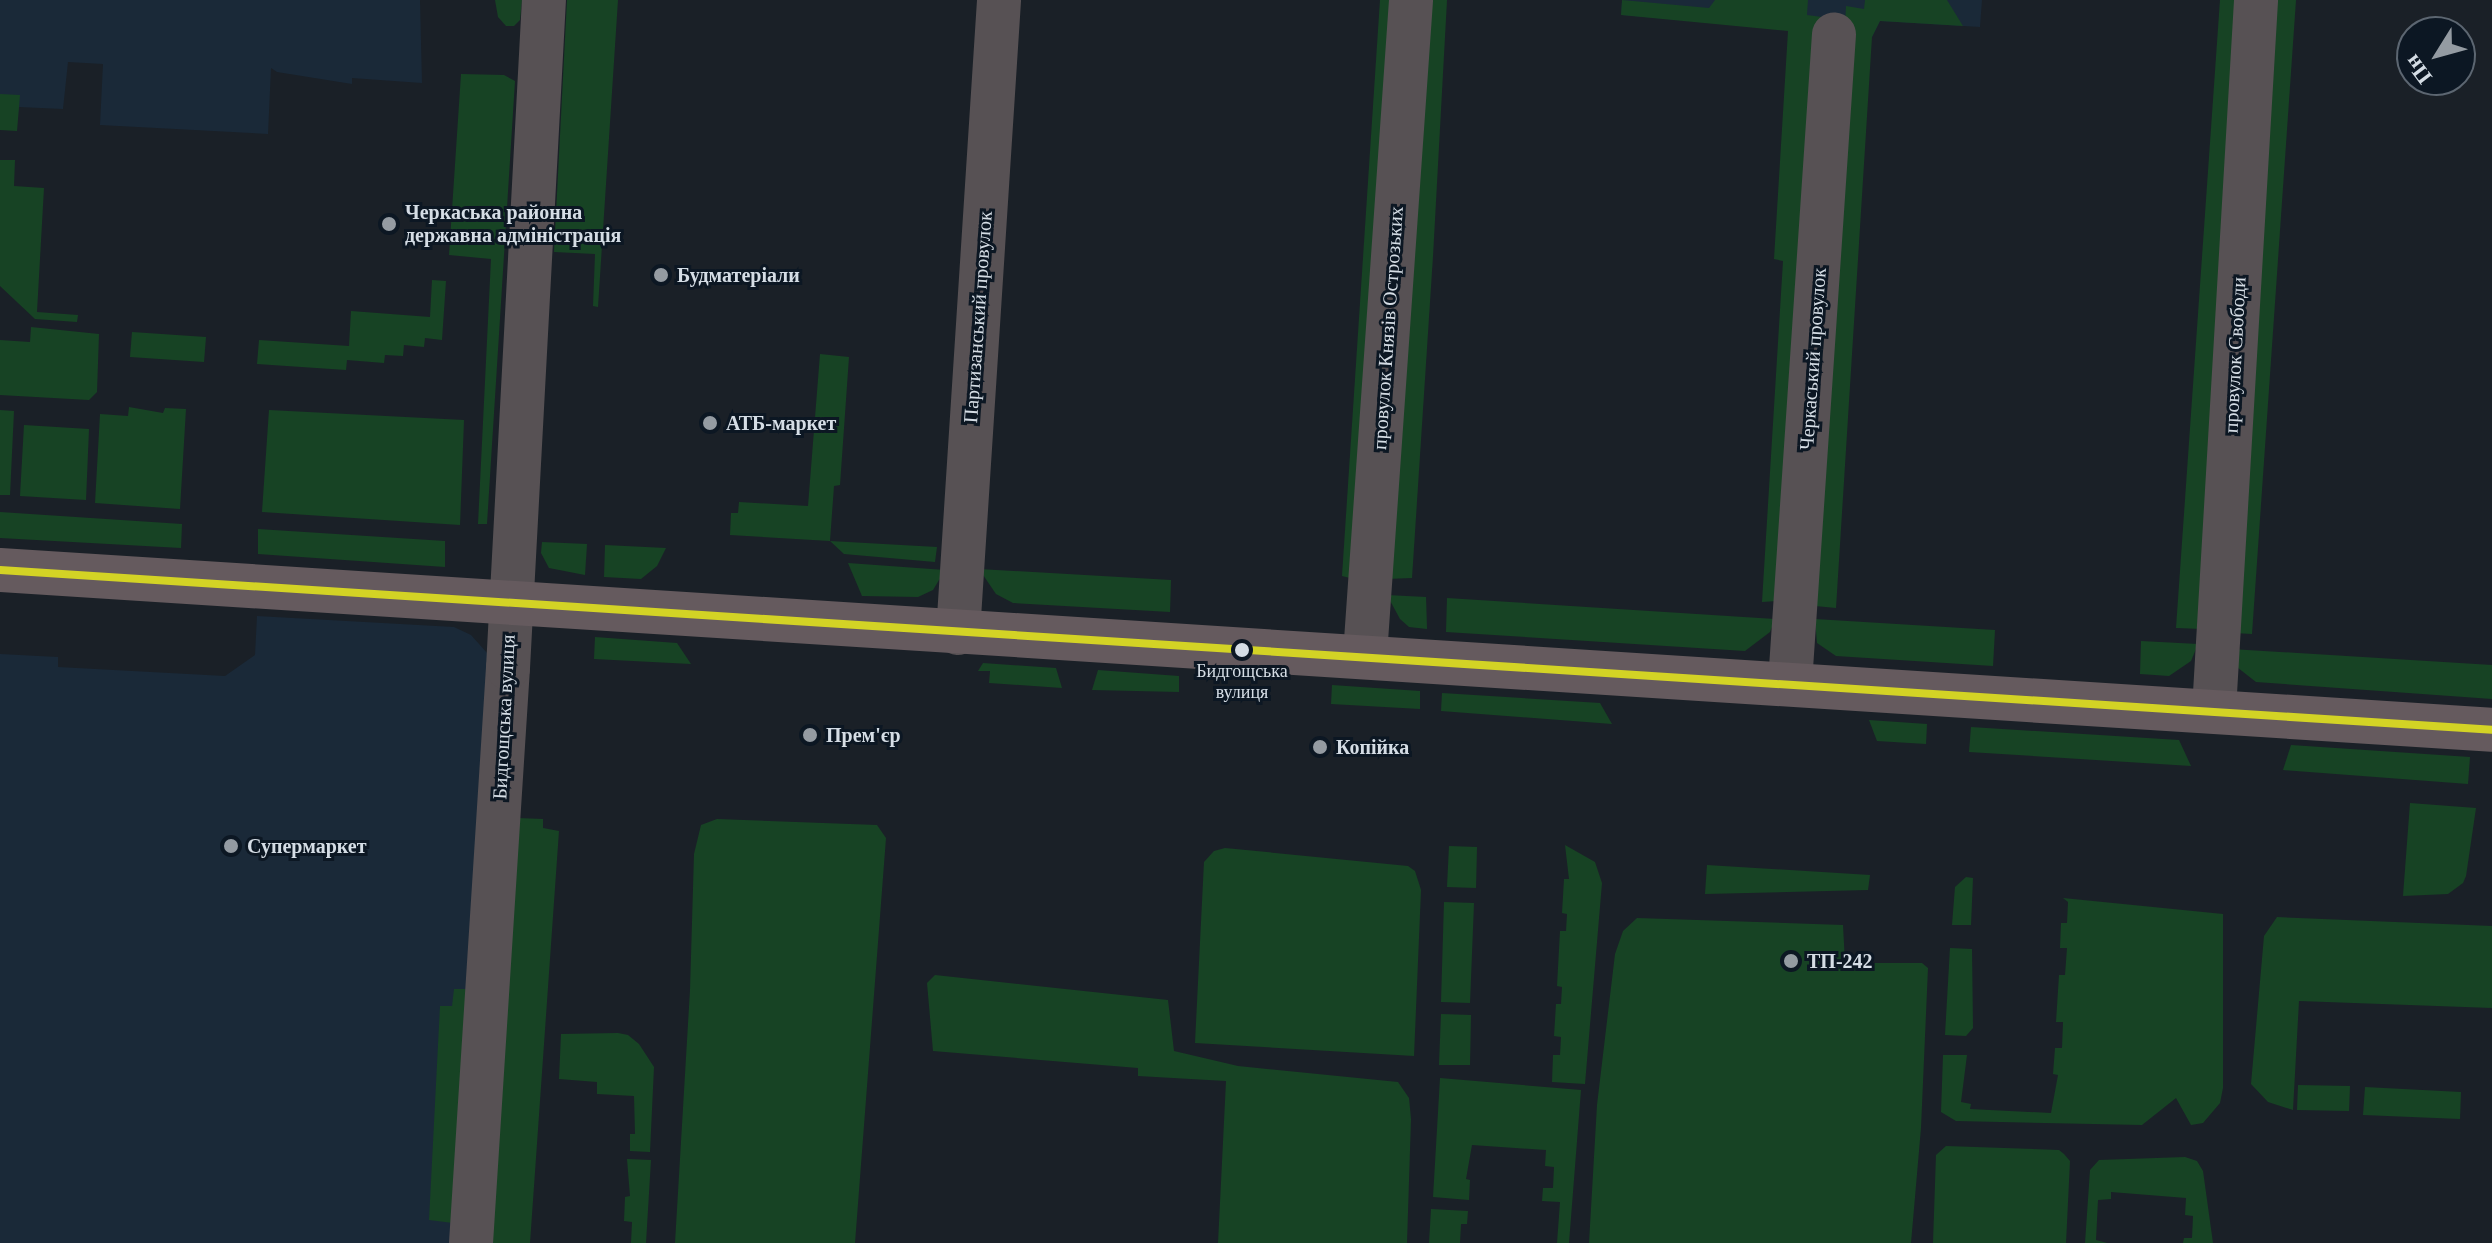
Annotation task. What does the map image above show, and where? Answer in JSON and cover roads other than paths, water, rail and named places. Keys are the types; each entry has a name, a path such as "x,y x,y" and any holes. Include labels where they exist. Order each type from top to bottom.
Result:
{"main road":[{"path":"0,570 511,601 958,633 1365,655 2492,730"}],"street":[{"name":"Бидгощська вулиця","path":"471,1243 544,0"},
{"name":"Партизанський провулок","path":"958,633 999,0"},
{"name":"провулок Князів Острозьких","path":"1365,655 1411,0"},
{"name":"провулок Свободи","path":"2214,710 2256,0"},
{"name":"Черкаський провулок","path":"1790,683 1834,34"}],"place":[{"name":"Черкаська районна державна адміністрація","path":"389,224"},
{"name":"Будматеріали","path":"661,275"},
{"name":"АТБ-маркет","path":"710,423"},
{"name":"Бидгощська вулиця","path":"1242,650"},
{"name":"Прем'єр","path":"810,735"},
{"name":"Копійка","path":"1320,747"},
{"name":"Супермаркет","path":"231,846"},
{"name":"ТП-242","path":"1791,961"}]}
